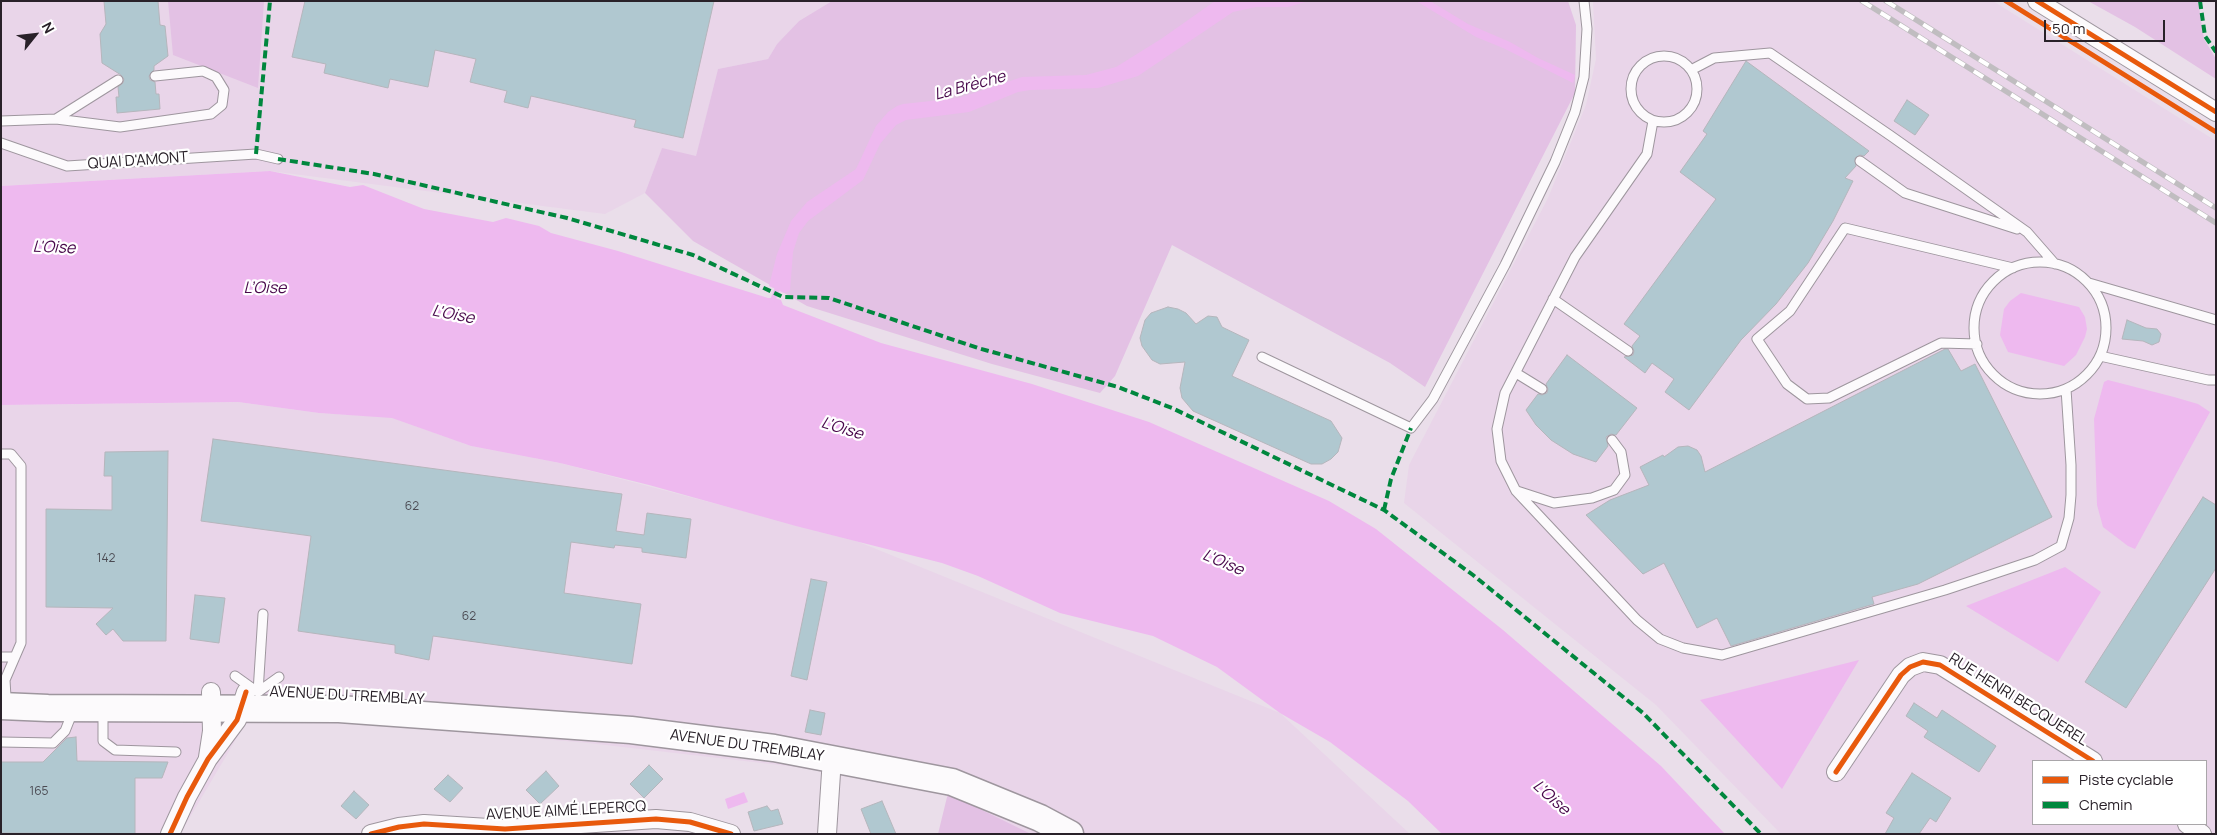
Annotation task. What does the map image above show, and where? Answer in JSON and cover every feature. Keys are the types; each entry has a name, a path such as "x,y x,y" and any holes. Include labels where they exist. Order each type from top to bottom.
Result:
{"main road":[{"name":"AVENUE DU TREMBLAY","path":"3,700 74,708 211,708 250,694 339,709 631,730 746,744 832,758 952,782 1040,818 1070,834"},
{"name":"AVENUE DU TREMBLAY","path":"3,700 211,708"}],"street":[{"path":"2037,1 2216,112"},
{"name":"RUE HENRI BECQUEREL","path":"1836,772 1901,675 1910,667 1922,662 1940,665 2090,760"},
{"path":"170,834 184,803 208,760 250,694"},
{"path":"208,760 211,739 211,708"},
{"path":"827,834 832,758"},
{"name":"AVENUE AIMÉ LEPERCQ","path":"371,834 417,825 505,829 656,819 690,822 731,834"},
{"path":"2188,825 2202,834"}],"lane":[{"path":"1262,357 1411,428 1433,399 1505,265 1555,162 1575,112 1584,77 1587,30 1584,1"},
{"path":"1691,70 1714,58 1770,53 1892,136 2027,232 2055,264"},
{"path":"1661,56 1673,57 1683,62 1691,70 1696,79 1698,90 1696,100 1691,109 1683,117 1663,123 1643,116 1631,96 1632,79 1641,64 1650,58 1661,56"},
{"path":"1,121 56,119 120,127 211,114 222,105 224,90 216,77 210,74 203,71 155,76"},
{"path":"56,119 118,80"},
{"path":"1653,121 1647,154 1575,257 1506,393 1497,428 1501,461 1516,491 1637,620 1660,639 1683,648 1722,655 1954,587 2035,560 2061,546 2069,518 2071,465 2066,389"},
{"name":"QUAI D'AMONT","path":"1,143 67,166 256,154 278,159"},
{"path":"1860,161 1905,193 2027,232"},
{"path":"1977,344 1941,343 1829,398 1807,399 1787,384 1757,339 1790,311 1845,228 2013,268"},
{"path":"2034,262 2055,264 2073,271 2088,283 2100,299 2106,318 2106,337 2100,356 2086,375 2066,389 2047,394 2028,393 2010,387 1994,375 1982,360 1977,344 1975,318 1982,297 1995,280 2013,268 2034,262"},
{"path":"2088,283 2216,320"},
{"path":"1554,299 1628,351"},
{"path":"2100,356 2208,380 2216,380"},
{"path":"1516,372 1542,389"},
{"path":"1516,491 1554,503 1592,498 1614,490 1625,475 1621,452 1612,440"},
{"path":"1,454 11,454 20,466 21,644 5,680 3,700"},
{"path":"250,694 263,614"},
{"path":"1,656 15,657"},
{"path":"1,742 53,743 65,731 74,708"},
{"path":"103,708 103,741 115,750 176,752"}],"shaded area":[{"path":"1,1 832,1 799,21 777,44 768,59 718,69 696,157 662,149 645,193 605,214 270,171 1,186"},
{"path":"168,1 264,1 258,88 173,55"},
{"path":"832,1 1568,1 1576,25 1575,93 1425,387 1390,363 1172,245 1115,376 1100,393 992,364 807,306 693,241 645,193 662,148 696,156 718,69 768,59 777,44 799,21"},
{"path":"1593,1 1993,1 2216,141 2216,834 1781,834 1656,705 1404,503 1409,465 1548,198 1586,105 1596,59"},
{"path":"2088,1 2198,1 2204,39 2216,59 2216,79 2135,27"},
{"path":"238,402 319,413 391,417 471,446 560,463 854,540 1280,713 1410,834 1025,834 948,793 814,769 588,743 251,714 180,834 1,834 1,405"},
{"path":"948,793 984,811 1031,834 938,834"}],"water":[{"path":"1215,1 1309,1 1288,7 1256,7 1233,12 1138,76 1098,88 1018,92 969,112 906,120 896,125 880,144 863,180 808,221 799,233 793,252 790,291 784,293 769,286 777,254 791,221 807,202 856,169 876,126 888,112 897,106 959,98 1022,77 1086,75 1116,67 1161,39"},
{"path":"1416,1 1430,1 1468,24 1510,42 1538,58 1575,75 1573,83 1503,48 1476,37"},
{"name":"L’Oise","path":"270,171 350,187 363,185 424,209 493,222 506,218 539,226 551,233 618,251 768,298 775,298 781,300 783,305 881,343 1032,384 1149,422 1329,501 1376,529 1503,630 1661,766 1725,834 1442,834 1408,801 1330,742 1280,713 1217,667 1153,636 1060,613 978,576 942,563 796,526 649,485 560,463 471,446 392,418 319,413 238,402 1,405 1,186"},
{"path":"2021,293 2079,307 2085,317 2087,329 2085,337 2076,355 2064,366 2008,352 2000,335 2004,309 2010,301"},
{"path":"2108,380 2198,404 2210,412 2135,549 2103,527 2097,505 2094,419 2104,382"},
{"path":"2065,567 2101,592 2058,662 1966,606"},
{"path":"1859,660 1782,789 1700,700"},
{"path":"744,792 748,802 728,809 725,799"}],"building":[{"path":"104,1 158,1 160,25 165,26 168,56 154,66 154,70 149,76 150,80 155,82 156,94 159,94 160,109 117,113 116,97 119,97 118,87 123,83 124,79 102,63 100,34 106,24"},
{"path":"305,1 714,1 683,138 634,127 636,120 531,96 528,108 504,102 507,91 470,82 476,59 435,50 428,87 390,79 388,88 324,73 326,64 292,57"},
{"path":"1746,61 1869,151 1864,156 1860,155 1855,158 1856,166 1845,178 1853,181 1833,221 1808,263 1776,304 1741,340 1689,410 1665,392 1674,379 1652,363 1645,373 1624,357 1633,355 1632,346 1640,336 1624,324 1716,199 1680,172 1707,134 1703,131"},
{"path":"1907,100 1929,115 1915,135 1894,121"},
{"path":"1168,307 1186,313 1196,324 1208,316 1217,317 1222,327 1249,340 1232,376 1331,421 1342,438 1338,452 1322,464 1311,464 1193,411 1182,398 1180,388 1185,362 1160,364 1152,360 1142,346 1140,338 1145,320 1151,313"},
{"path":"2127,320 2146,328 2157,329 2161,334 2159,342 2152,345 2143,341 2122,339"},
{"path":"1948,349 1961,371 1975,364 2052,517 1918,584 1872,597 1874,604 1731,646 1717,618 1697,628 1664,563 1643,574 1586,515 1610,500 1649,485 1640,467 1663,455 1664,457 1678,447 1688,446 1697,450 1701,456 1705,472"},
{"path":"1567,355 1637,408 1616,435 1611,434 1606,437 1608,446 1596,462 1573,454 1551,440 1536,425 1526,410 1538,394 1547,393 1546,384"},
{"path":"213,439 622,494 616,531 644,535 647,513 691,519 686,558 642,552 642,548 615,545 614,548 571,542 564,593 641,604 632,664 433,636 429,660 395,653 395,645 298,631 311,536 201,521"},
{"path":"168,451 166,641 123,641 113,629 106,635 96,624 113,608 46,607 46,509 112,510 112,476 104,476 105,452"},
{"path":"2203,497 2216,505 2216,568 2126,708 2085,682"},
{"path":"811,579 827,582 807,680 791,676"},
{"path":"195,595 225,598 219,643 190,639"},
{"path":"1914,703 1937,718 1942,710 1996,746 1979,772 1924,737 1928,731 1906,716"},
{"path":"810,710 825,713 821,735 805,732"},
{"path":"76,737 77,761 168,762 162,778 135,778 135,834 1,833 1,762 43,762 67,738"},
{"path":"649,765 663,779 644,798 630,784"},
{"path":"546,771 559,786 540,804 526,790"},
{"path":"1912,773 1951,798 1936,822 1930,818 1919,834 1885,834 1894,818 1886,813"},
{"path":"448,775 463,788 450,802 434,789"},
{"path":"354,791 369,805 356,819 341,806"},
{"path":"882,801 896,834 871,834 861,809"},
{"path":"767,806 771,811 778,809 783,824 754,831 748,812"}],"waterway":[{"name":"La Brèche","path":"772,302 779,284"}],"railway":[{"path":"1862,1 2216,223"},
{"path":"1886,1 2216,208"}],"marked path":[{"path":"256,154 270,1"},
{"path":"2200,1 2205,36 2216,52"},
{"path":"278,159 374,174 567,218 693,255 783,297 829,298 978,348 1118,387 1172,408 1384,510 1473,575 1643,713 1761,834"},
{"path":"1384,510 1391,479 1411,428"}],"cycle path":[{"path":"2006,1 2216,132"},
{"path":"2037,1 2216,112"},
{"path":"1836,772 1901,675 1910,667 1923,662 1940,665 2091,760"},
{"path":"170,834 187,797 208,759 237,720 246,692"},
{"path":"371,834 399,827 424,824 505,829 656,819 690,822 731,834"}],"water label":[{"name":"L'Oise","path":"54,248"},
{"name":"L'Oise","path":"453,315"},
{"name":"L'Oise","path":"842,429"},
{"name":"L'Oise","path":"1223,563"},
{"name":"L'Oise","path":"1551,798"}]}
